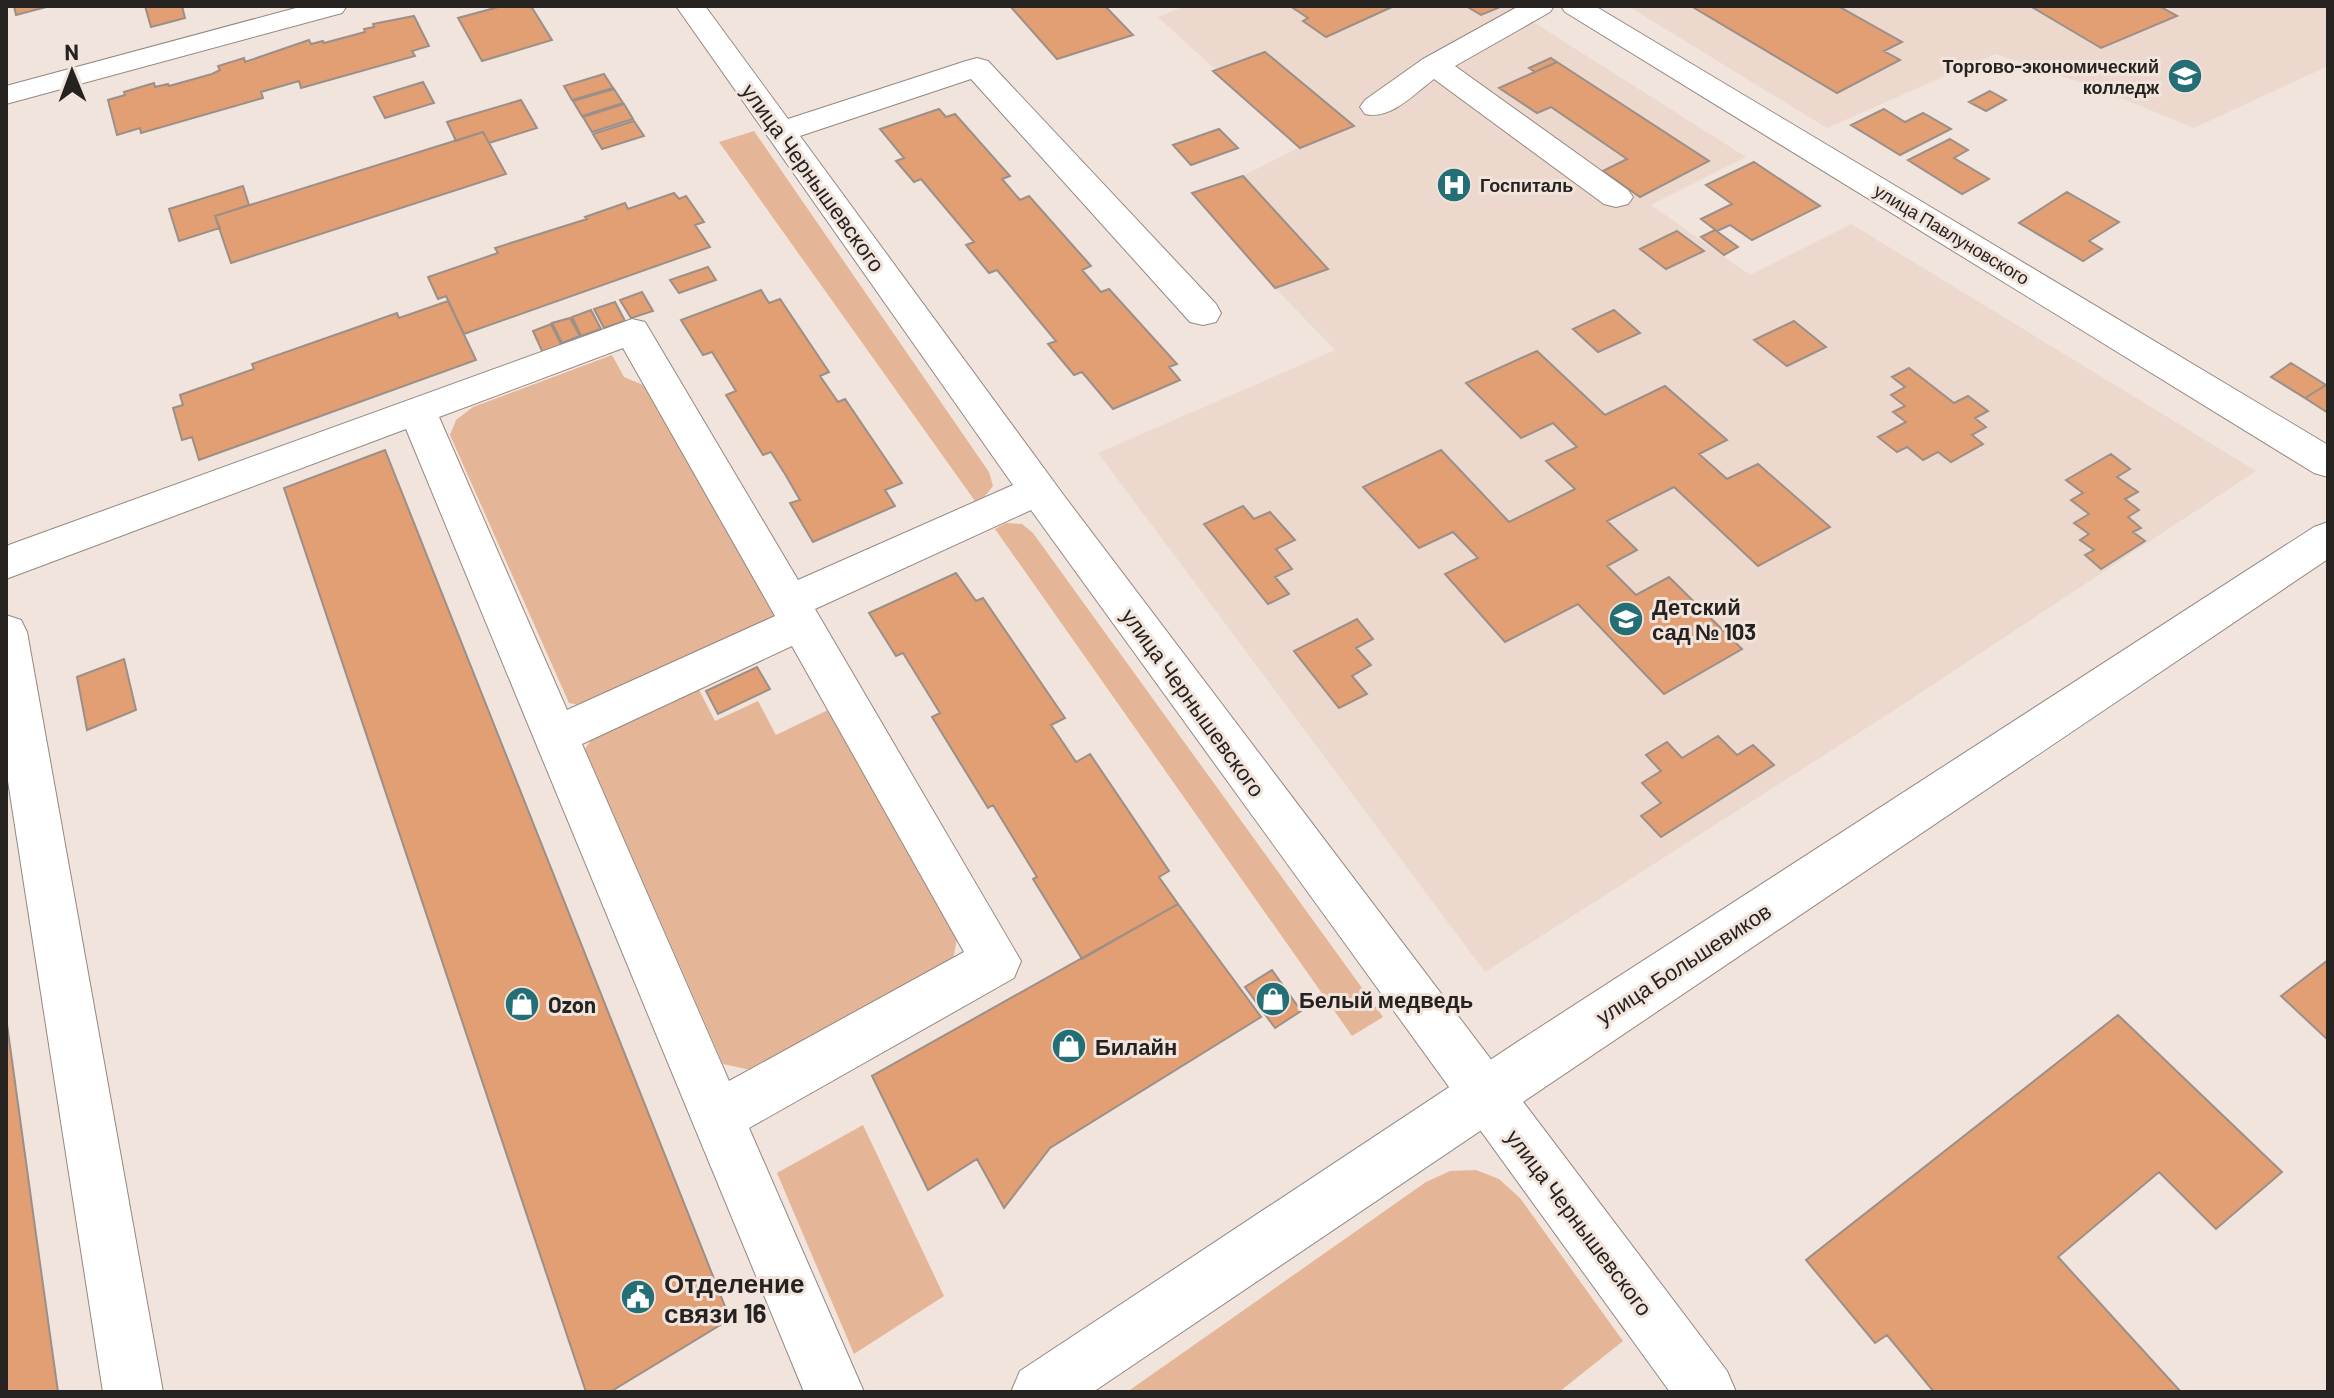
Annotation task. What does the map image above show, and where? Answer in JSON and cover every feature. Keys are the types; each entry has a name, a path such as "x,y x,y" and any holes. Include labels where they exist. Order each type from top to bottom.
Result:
{"street":[{"path":"6,95 332,6 363,8"},
{"name":"улица Чернышевского","path":"690,6 1038,490 1706,1392"},
{"path":"1376,107 1434,65 1540,6"},
{"name":"улица Павлуновского","path":"1575,6 2328,463"},
{"path":"1434,65 1616,197"},
{"path":"781,132 977,67 1203,313"},
{"path":"6,563 632,331 996,961 717,1117"},
{"path":"417,410 834,1392"},
{"path":"555,736 1038,490"},
{"name":"улица Большевиков","path":"1041,1392 1485,1094 2328,538"},
{"path":"6,632 133,1392"}],"shaded area":[{"name":"Детский сад № 103","path":"1185,6 1508,6 1746,157 1651,205 1750,275 1851,224 2256,471 1896,709 1485,972 1098,453 1335,350 1275,288 1192,193 1243,176 1300,147 1158,17"},
{"name":"Торгово-экономический колледж","path":"1628,6 2328,6 2328,66 2194,128 2094,87 1995,54 1827,128"},
{"path":"754,131 989,472 993,486 985,496 975,501 719,142"},
{"path":"612,355 624,377 648,387 782,620 589,707 569,703 450,435 456,420 473,407"},
{"path":"1006,523 1022,524 1033,533 1383,1017 1352,1036 995,529"},
{"path":"697,686 715,721 758,701 776,735 828,710 957,938 953,960 751,1070 723,1064 585,749 597,731"},
{"path":"863,1125 944,1296 854,1354 777,1173"},
{"path":"1476,1170 1499,1179 1520,1198 1623,1341 1559,1392 1127,1392 1426,1182 1450,1171"}],"building":[{"path":"14,6 50,6 16,15"},
{"path":"145,6 182,6 185,18 151,27"},
{"path":"502,6 531,6 552,40 482,61 458,18"},
{"path":"1010,6 1105,6 1133,35 1057,59"},
{"path":"1290,6 1394,6 1326,37 1303,21 1308,18"},
{"path":"1466,6 1496,6 1498,8 1481,15"},
{"path":"1691,6 1838,6 1902,42 1884,51 1900,60 1837,93"},
{"path":"2030,6 2159,6 2177,16 2101,48"},
{"path":"414,16 429,46 412,51 415,56 301,88 299,81 261,92 263,98 141,133 140,128 117,135 108,100 125,95 124,92 154,83 155,87 169,86 212,74 220,70 218,66 244,58 245,62 309,40 311,44 324,43 365,32 364,29 374,27 373,24"},
{"path":"1265,52 1354,126 1300,148 1213,71"},
{"path":"1551,58 1557,62 1535,72 1529,68"},
{"path":"1557,62 1709,161 1640,197 1603,171 1627,159 1551,107 1537,113 1499,88"},
{"path":"604,74 613,88 572,100 564,86"},
{"path":"423,82 434,103 385,118 374,97"},
{"path":"614,89 623,103 582,116 573,101"},
{"path":"1990,91 2006,100 1986,111 1969,102"},
{"path":"521,100 537,128 489,143 483,132 456,141 447,122"},
{"path":"624,104 633,119 592,132 583,117"},
{"path":"939,109 946,117 955,114 1010,176 1002,179 1020,200 1029,196 1091,266 1082,270 1101,292 1109,289 1177,364 1169,367 1180,380 1113,409 1082,372 1074,375 1048,344 1056,341 997,270 989,273 966,245 974,242 921,179 914,182 896,161 904,158 880,129"},
{"path":"1884,109 1905,122 1923,113 1951,129 1900,155 1851,125"},
{"path":"634,121 644,136 602,149 593,134"},
{"path":"1219,129 1238,148 1191,165 1173,145"},
{"path":"483,132 506,174 231,263 215,216"},
{"path":"1950,139 1968,150 1954,158 1989,179 1962,194 1908,160"},
{"path":"1754,162 1820,206 1752,240 1730,225 1717,231 1701,219 1732,204 1706,185"},
{"path":"1243,176 1328,269 1275,288 1192,193"},
{"path":"243,186 249,205 215,216 220,228 179,241 169,209"},
{"path":"2067,192 2119,222 2089,241 2102,249 2083,261 2019,223"},
{"path":"674,193 679,199 686,196 704,222 695,225 710,247 464,334 446,296 438,299 428,277 498,253 495,248 587,219 585,217 625,203 628,209"},
{"path":"1715,230 1738,247 1724,255 1701,237"},
{"path":"1677,231 1704,251 1666,269 1640,249"},
{"path":"708,267 716,280 679,293 670,280"},
{"path":"761,290 769,303 780,299 829,372 820,376 838,402 845,399 902,483 885,490 895,506 813,542 790,503 800,500 785,474 771,452 763,455 726,395 736,391 712,352 703,355 681,320"},
{"path":"642,292 653,311 631,318 620,300"},
{"path":"448,301 476,360 199,460 192,437 182,440 173,408 183,405 180,395 254,369 252,364 397,313 399,318"},
{"path":"615,302 625,321 604,328 594,309"},
{"path":"591,310 601,329 581,336 572,317"},
{"path":"1614,310 1640,333 1598,352 1573,329"},
{"path":"570,318 580,336 562,343 552,323"},
{"path":"1794,321 1826,347 1787,366 1754,340"},
{"path":"551,324 562,346 543,353 533,331"},
{"path":"1537,351 1605,415 1665,386 1727,440 1699,454 1727,479 1758,464 1830,527 1758,566 1674,487 1607,521 1637,550 1607,566 1636,595 1669,577 1742,649 1664,694 1578,604 1505,642 1445,574 1478,558 1453,532 1419,548 1363,487 1441,450 1509,522 1575,489 1546,461 1577,447 1553,423 1521,438 1466,383"},
{"path":"2291,363 2326,385 2305,398 2271,377"},
{"path":"1909,368 1954,403 1968,396 1988,411 1975,418 1986,427 1972,435 1983,444 1951,462 1938,452 1923,460 1907,447 1897,452 1878,437 1906,422 1893,412 1905,406 1891,395 1905,387 1892,377"},
{"path":"2328,384 2328,413 2305,398"},
{"path":"385,450 730,1319 610,1392 586,1392 284,488"},
{"path":"2111,454 2130,469 2117,477 2138,492 2125,499 2139,510 2128,517 2141,528 2133,532 2145,541 2101,569 2085,555 2094,550 2080,540 2089,534 2074,523 2089,514 2071,500 2083,493 2066,480"},
{"path":"1243,506 1254,519 1270,512 1295,540 1276,549 1292,569 1275,577 1289,594 1268,604 1204,524"},
{"path":"956,573 976,601 983,598 1065,718 1051,725 1076,762 1090,754 1169,871 1159,877 1178,904 1082,959 993,805 988,808 932,717 940,713 903,653 896,656 869,613"},
{"path":"1357,619 1373,639 1356,648 1371,665 1352,676 1367,694 1339,708 1294,651"},
{"path":"124,659 136,710 87,730 77,677"},
{"path":"757,667 770,689 718,714 706,691"},
{"path":"1718,736 1737,755 1753,745 1774,765 1661,837 1641,816 1661,803 1642,783 1661,771 1646,755 1667,742 1682,758"},
{"name":"Билайн","path":"1178,904 1261,1017 1050,1148 1004,1208 977,1159 928,1190 872,1076"},
{"path":"2328,960 2328,1040 2281,996"},
{"name":"Белый медведь","path":"1272,970 1301,1011 1275,1028 1245,987"},
{"path":"2118,1015 2282,1172 2216,1229 2159,1172 2058,1257 2181,1392 1934,1392 1887,1335 1875,1343 1806,1260"},
{"path":"6,1017 38,1249 58,1392 6,1392"}],"place":[{"name":"Торгово-экономический колледж","path":"2185,76"},
{"name":"Госпиталь","path":"1454,185"},
{"name":"Детский сад № 103","path":"1626,619"},
{"name":"Белый медведь","path":"1273,999"},
{"name":"Ozon","path":"522,1004"},
{"name":"Билайн","path":"1069,1046"},
{"name":"Отделение связи 16","path":"638,1297"}]}
